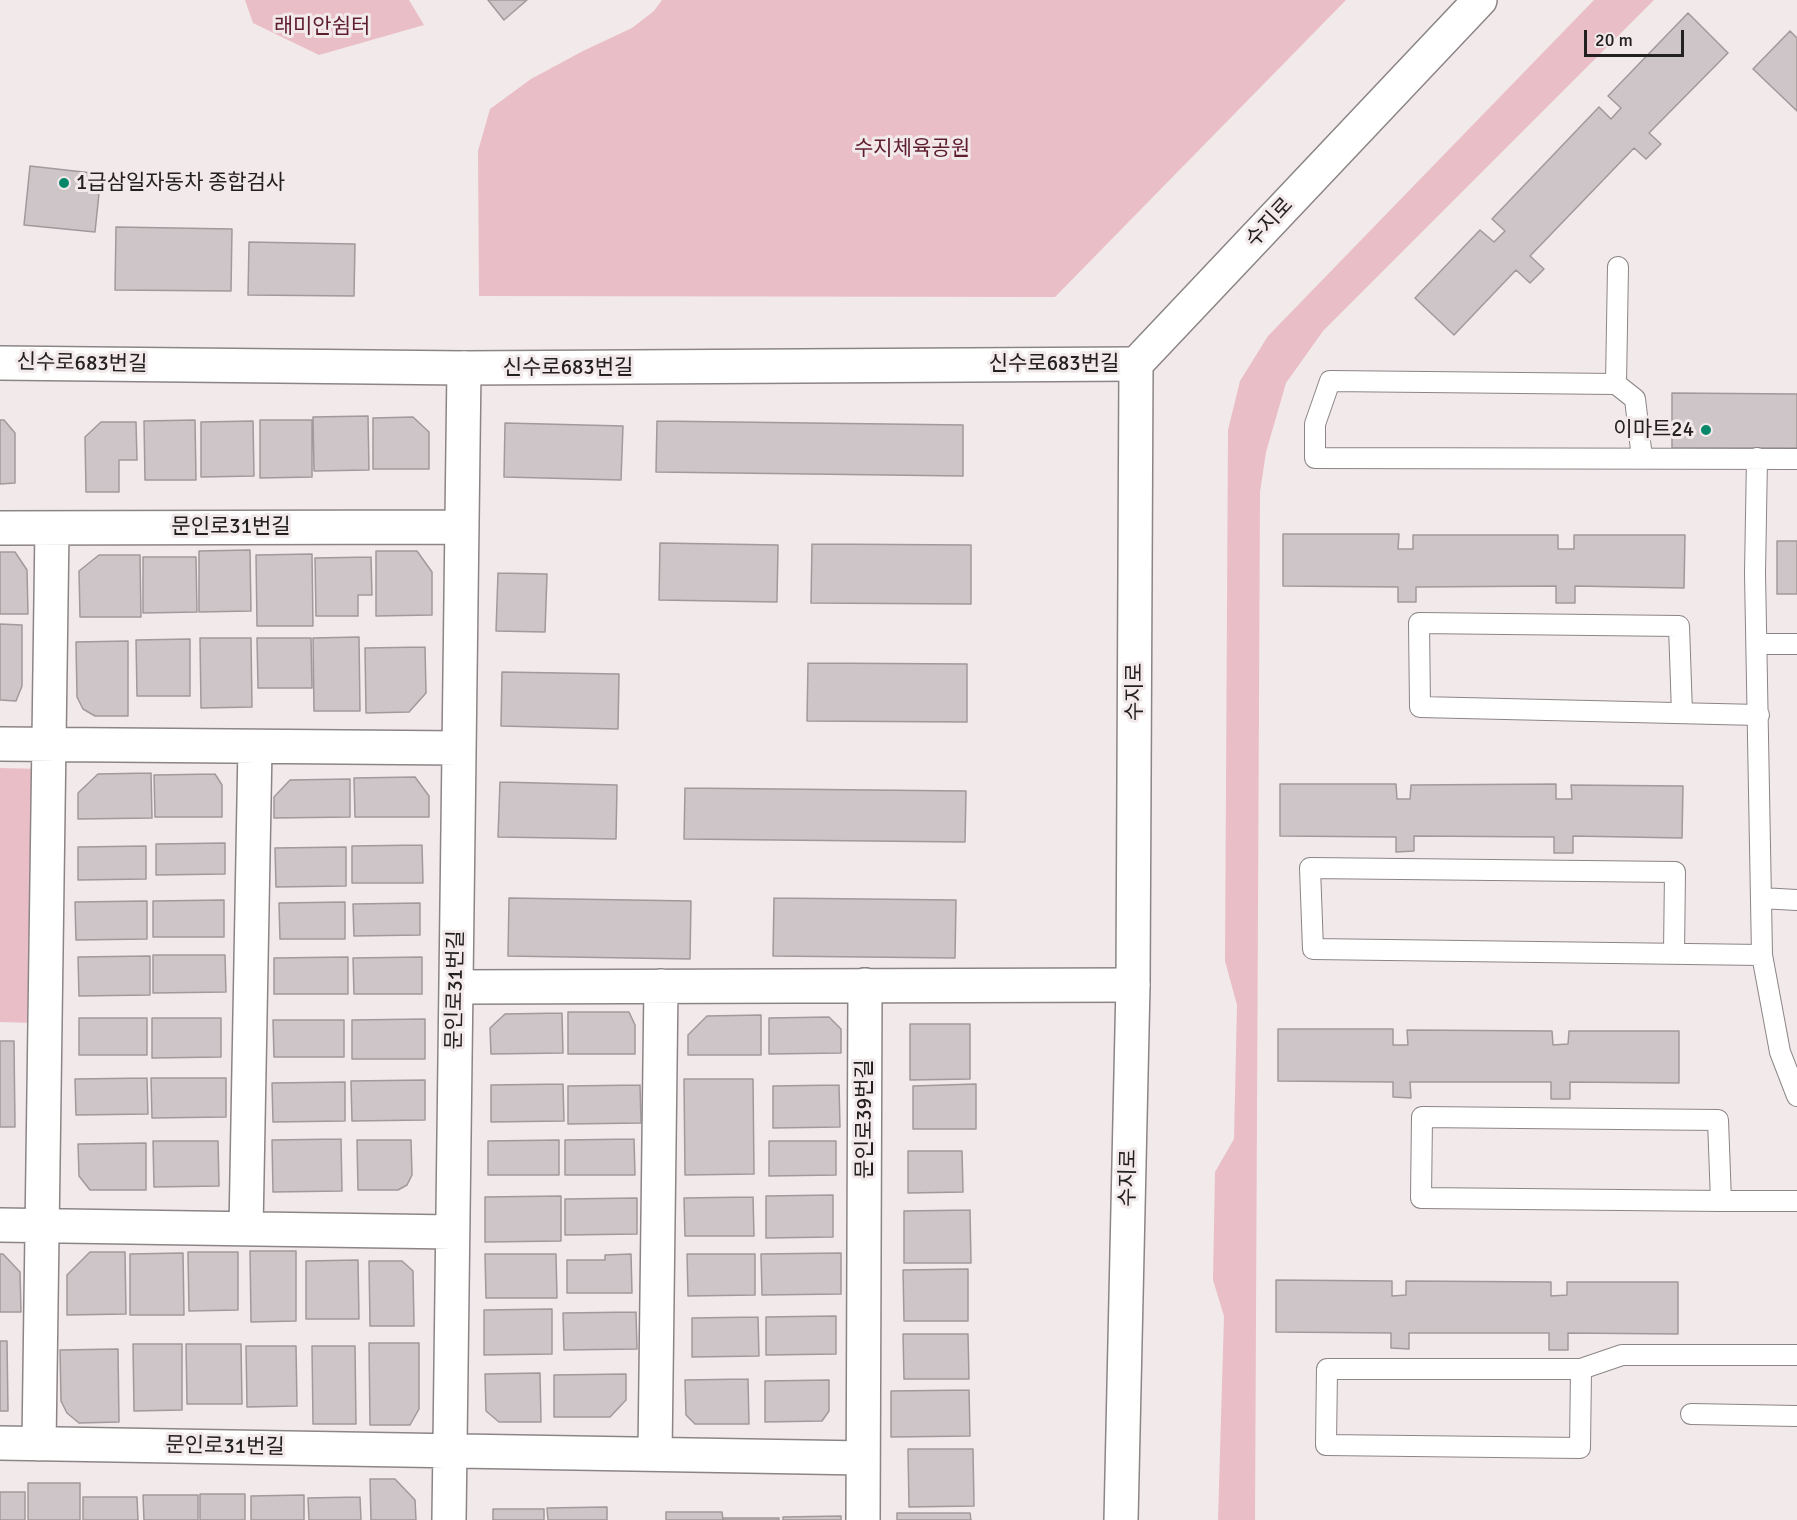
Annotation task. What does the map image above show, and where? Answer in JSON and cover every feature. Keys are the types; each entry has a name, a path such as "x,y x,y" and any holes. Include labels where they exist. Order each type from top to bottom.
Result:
{"street":[{"name":"수지로","path":"1121,1520 1133,984 1136,364 1480,0"},
{"name":"신수로683번길","path":"0,363 464,368 1136,364"},
{"name":"문인로31번길","path":"448,1520 464,368"},
{"name":"문인로31번길","path":"0,528 462,527"},
{"path":"39,1444 52,528"},
{"path":"0,744 459,748"},
{"path":"246,1229 255,747"},
{"path":"456,987 1133,984"},
{"path":"655,1454 661,986"},
{"name":"문인로39번길","path":"863,1520 866,986"},
{"path":"0,1226 452,1232"},
{"name":"문인로31번길","path":"0,1443 449,1451"},
{"path":"449,1451 863,1458"}],"lane":[{"path":"1616,384 1618,267"},
{"path":"1642,458 1635,399 1616,384 1330,381 1315,424 1315,458 1797,459"},
{"path":"1757,458 1755,573 1762,955 1780,1052 1797,1096"},
{"path":"1682,713 1679,626 1419,623 1420,707 1758,715"},
{"path":"1757,644 1797,644"},
{"path":"1674,953 1675,872 1310,868 1313,949 1762,955"},
{"path":"1761,898 1797,900"},
{"path":"1721,1201 1718,1120 1422,1117 1421,1198 1721,1201 1797,1201"},
{"path":"1581,1369 1580,1448 1326,1445 1327,1369 1581,1369 1622,1355 1797,1355"},
{"path":"1691,1414 1797,1416"}],"green space":[{"name":"래미안쉼터","path":"245,0 409,0 424,25 319,55 253,23"},
{"name":"수지체육공원","path":"662,0 1346,0 1055,297 479,296 478,151 490,109 531,79 632,28 654,11"},
{"path":"1594,0 1654,0 1323,331 1286,383 1266,452 1260,492 1255,1520 1218,1520 1224,1316 1213,1280 1215,1172 1234,1139 1237,1005 1225,961 1228,430 1240,381 1268,336"},
{"path":"0,768 41,769 35,1023 0,1022"}],"building":[{"path":"488,0 527,0 504,20"},
{"path":"1688,13 1728,53 1649,133 1661,144 1646,159 1634,148 1530,256 1544,269 1530,283 1516,270 1454,335 1415,298 1480,230 1494,242 1505,231 1492,219 1599,107 1611,119 1621,108 1608,96"},
{"path":"1790,31 1797,38 1797,111 1753,69"},
{"path":"30,166 101,174 95,232 24,225"},
{"path":"116,227 232,229 231,291 115,290"},
{"path":"249,242 355,244 354,296 248,295"},
{"path":"1672,393 1797,394 1797,448 1672,448"},
{"path":"368,416 369,470 314,471 313,417"},
{"path":"413,417 429,432 429,469 373,469 373,418"},
{"path":"0,420 4,420 15,433 15,483 0,484"},
{"path":"195,420 196,480 145,480 144,421"},
{"path":"260,420 312,420 312,477 260,478"},
{"path":"253,421 254,476 201,477 201,422"},
{"path":"657,421 963,425 963,476 656,472"},
{"path":"101,422 136,422 137,460 119,460 119,492 86,492 85,437"},
{"path":"505,423 623,426 621,480 504,477"},
{"path":"1283,534 1399,534 1398,549 1413,549 1413,535 1558,535 1558,549 1574,549 1574,535 1685,535 1684,588 1575,586 1575,603 1556,603 1556,586 1416,587 1416,602 1398,602 1398,587 1283,586"},
{"path":"1777,541 1797,541 1797,594 1777,594"},
{"path":"660,543 778,545 777,602 659,600"},
{"path":"812,544 971,545 971,604 811,603"},
{"path":"250,550 251,611 199,612 199,551"},
{"path":"376,551 417,551 432,572 432,615 376,616"},
{"path":"0,552 15,552 27,570 28,614 0,614"},
{"path":"312,554 313,626 257,626 256,555"},
{"path":"99,555 140,555 141,617 80,617 79,571"},
{"path":"143,557 196,557 197,612 143,613"},
{"path":"371,557 372,595 358,595 358,616 316,616 315,558"},
{"path":"498,573 547,574 545,632 496,631"},
{"path":"0,624 22,625 22,686 16,701 0,700"},
{"path":"359,637 360,711 314,711 313,638"},
{"path":"200,638 251,638 252,707 201,708"},
{"path":"257,638 311,638 312,688 258,688"},
{"path":"190,639 190,696 137,696 136,640"},
{"path":"128,641 128,716 95,716 83,709 77,697 76,642"},
{"path":"425,647 426,693 409,712 366,713 365,648"},
{"path":"808,663 967,664 967,722 807,721"},
{"path":"502,672 619,674 618,729 501,726"},
{"path":"151,773 152,818 78,819 78,793 98,774"},
{"path":"215,774 222,785 222,817 155,817 154,775"},
{"path":"415,777 429,796 429,817 355,817 354,778"},
{"path":"350,779 350,817 274,818 274,797 290,780"},
{"path":"500,782 617,785 616,839 498,837"},
{"path":"1280,784 1396,784 1397,799 1410,799 1411,785 1556,784 1556,799 1572,799 1571,785 1683,786 1682,838 1573,836 1573,853 1554,853 1554,837 1414,836 1414,851 1396,852 1396,837 1280,836"},
{"path":"685,788 966,791 965,842 684,839"},
{"path":"225,843 225,874 156,875 156,844"},
{"path":"422,845 423,883 352,883 352,846"},
{"path":"146,846 146,879 78,880 78,847"},
{"path":"346,847 346,886 276,887 275,848"},
{"path":"509,898 691,901 690,959 508,956"},
{"path":"774,898 956,900 955,958 773,956"},
{"path":"224,900 224,937 153,937 153,901"},
{"path":"147,901 147,939 76,940 75,902"},
{"path":"345,902 345,939 280,939 279,903"},
{"path":"420,903 420,935 354,936 353,904"},
{"path":"153,955 225,955 226,992 153,993"},
{"path":"150,956 150,995 79,996 78,957"},
{"path":"348,957 348,994 274,994 274,958"},
{"path":"422,957 422,994 354,994 353,958"},
{"path":"568,1012 629,1012 635,1025 635,1054 568,1054"},
{"path":"562,1013 563,1053 491,1054 490,1028 505,1014"},
{"path":"761,1015 761,1055 688,1055 688,1035 707,1016"},
{"path":"829,1017 841,1029 841,1053 769,1054 769,1018"},
{"path":"79,1018 147,1018 147,1055 79,1055"},
{"path":"152,1018 221,1018 221,1057 152,1058"},
{"path":"425,1019 425,1059 352,1059 352,1020"},
{"path":"273,1020 344,1020 344,1057 274,1057"},
{"path":"910,1024 970,1024 970,1079 910,1080"},
{"path":"1278,1029 1393,1029 1393,1045 1408,1045 1407,1030 1552,1031 1553,1045 1568,1044 1569,1031 1679,1031 1679,1083 1570,1082 1570,1099 1551,1099 1551,1082 1410,1082 1411,1098 1393,1097 1393,1082 1278,1081"},
{"path":"0,1041 14,1041 15,1127 0,1127"},
{"path":"147,1078 148,1114 76,1115 75,1079"},
{"path":"151,1078 226,1078 226,1117 152,1118"},
{"path":"684,1079 753,1079 754,1174 685,1175"},
{"path":"425,1080 425,1120 352,1121 351,1081"},
{"path":"345,1082 345,1121 273,1122 272,1083"},
{"path":"563,1084 564,1121 491,1122 491,1085"},
{"path":"976,1084 976,1129 913,1129 913,1086"},
{"path":"640,1085 641,1123 568,1124 568,1086"},
{"path":"839,1085 840,1127 773,1128 773,1086"},
{"path":"341,1139 342,1191 273,1192 272,1140"},
{"path":"634,1139 635,1175 565,1175 565,1140"},
{"path":"357,1140 411,1140 412,1175 407,1185 398,1190 358,1190"},
{"path":"559,1140 559,1175 488,1175 488,1141"},
{"path":"153,1141 218,1141 219,1186 154,1187"},
{"path":"769,1141 836,1141 836,1175 769,1176"},
{"path":"146,1143 146,1190 90,1190 79,1176 78,1144"},
{"path":"908,1151 962,1151 963,1192 908,1193"},
{"path":"833,1195 833,1237 766,1238 766,1196"},
{"path":"561,1196 561,1241 485,1242 485,1197"},
{"path":"753,1197 754,1236 685,1236 684,1198"},
{"path":"637,1198 637,1234 565,1235 565,1199"},
{"path":"970,1210 971,1263 904,1263 904,1211"},
{"path":"250,1251 296,1251 296,1321 251,1322"},
{"path":"90,1252 125,1252 126,1314 67,1315 67,1275"},
{"path":"188,1252 238,1252 238,1310 189,1311"},
{"path":"183,1253 184,1315 130,1315 130,1254"},
{"path":"841,1253 841,1294 762,1295 761,1254"},
{"path":"0,1254 3,1254 20,1272 21,1312 0,1312"},
{"path":"485,1254 556,1254 557,1298 486,1298"},
{"path":"631,1254 632,1293 567,1293 567,1260 605,1260 605,1255"},
{"path":"687,1254 755,1254 755,1295 688,1296"},
{"path":"358,1260 359,1319 306,1319 306,1261"},
{"path":"369,1261 402,1261 413,1271 414,1326 370,1326"},
{"path":"968,1269 968,1321 904,1321 903,1270"},
{"path":"1276,1280 1392,1281 1392,1296 1406,1295 1406,1281 1551,1282 1551,1296 1567,1295 1567,1282 1678,1282 1678,1334 1568,1333 1568,1350 1549,1350 1549,1333 1409,1333 1409,1349 1391,1348 1391,1333 1276,1332"},
{"path":"552,1309 552,1354 484,1355 484,1310"},
{"path":"636,1312 637,1349 564,1350 563,1313"},
{"path":"836,1316 836,1354 766,1355 766,1317"},
{"path":"758,1317 759,1356 692,1357 692,1318"},
{"path":"903,1334 968,1334 969,1379 904,1379"},
{"path":"0,1341 7,1341 8,1411 0,1411"},
{"path":"369,1343 419,1343 419,1409 410,1425 370,1425"},
{"path":"133,1344 182,1344 182,1410 134,1411"},
{"path":"186,1344 241,1344 242,1404 187,1404"},
{"path":"246,1346 296,1346 297,1406 247,1407"},
{"path":"312,1346 355,1346 356,1424 313,1424"},
{"path":"118,1349 119,1422 79,1423 67,1413 61,1401 60,1350"},
{"path":"540,1373 541,1422 499,1422 486,1411 485,1374"},
{"path":"626,1374 626,1400 610,1417 554,1417 554,1375"},
{"path":"748,1379 749,1424 695,1424 686,1415 685,1380"},
{"path":"829,1380 829,1411 822,1421 765,1422 765,1381"},
{"path":"969,1390 970,1436 891,1437 891,1391"},
{"path":"908,1449 973,1449 974,1506 909,1507"},
{"path":"370,1479 395,1479 415,1500 416,1520 371,1520"},
{"path":"28,1483 80,1483 80,1520 28,1520"},
{"path":"0,1492 25,1492 25,1520 0,1520"},
{"path":"200,1494 245,1494 245,1520 200,1520"},
{"path":"143,1495 198,1495 198,1520 144,1520"},
{"path":"304,1495 304,1520 251,1520 251,1496"},
{"path":"83,1497 137,1497 138,1520 83,1520"},
{"path":"360,1497 361,1520 309,1520 308,1498"},
{"path":"607,1507 607,1520 548,1520 547,1508"},
{"path":"493,1509 544,1509 544,1520 493,1520"},
{"path":"666,1512 722,1512 723,1520 666,1520"},
{"path":"897,1513 970,1513 971,1520 897,1520"},
{"path":"841,1516 841,1520 783,1520 783,1517"},
{"path":"723,1518 779,1518 779,1520 723,1520"}],"place":[{"name":"1급삼일자동차 종합검사","path":"64,183"},
{"name":"이마트24","path":"1706,430"}]}
